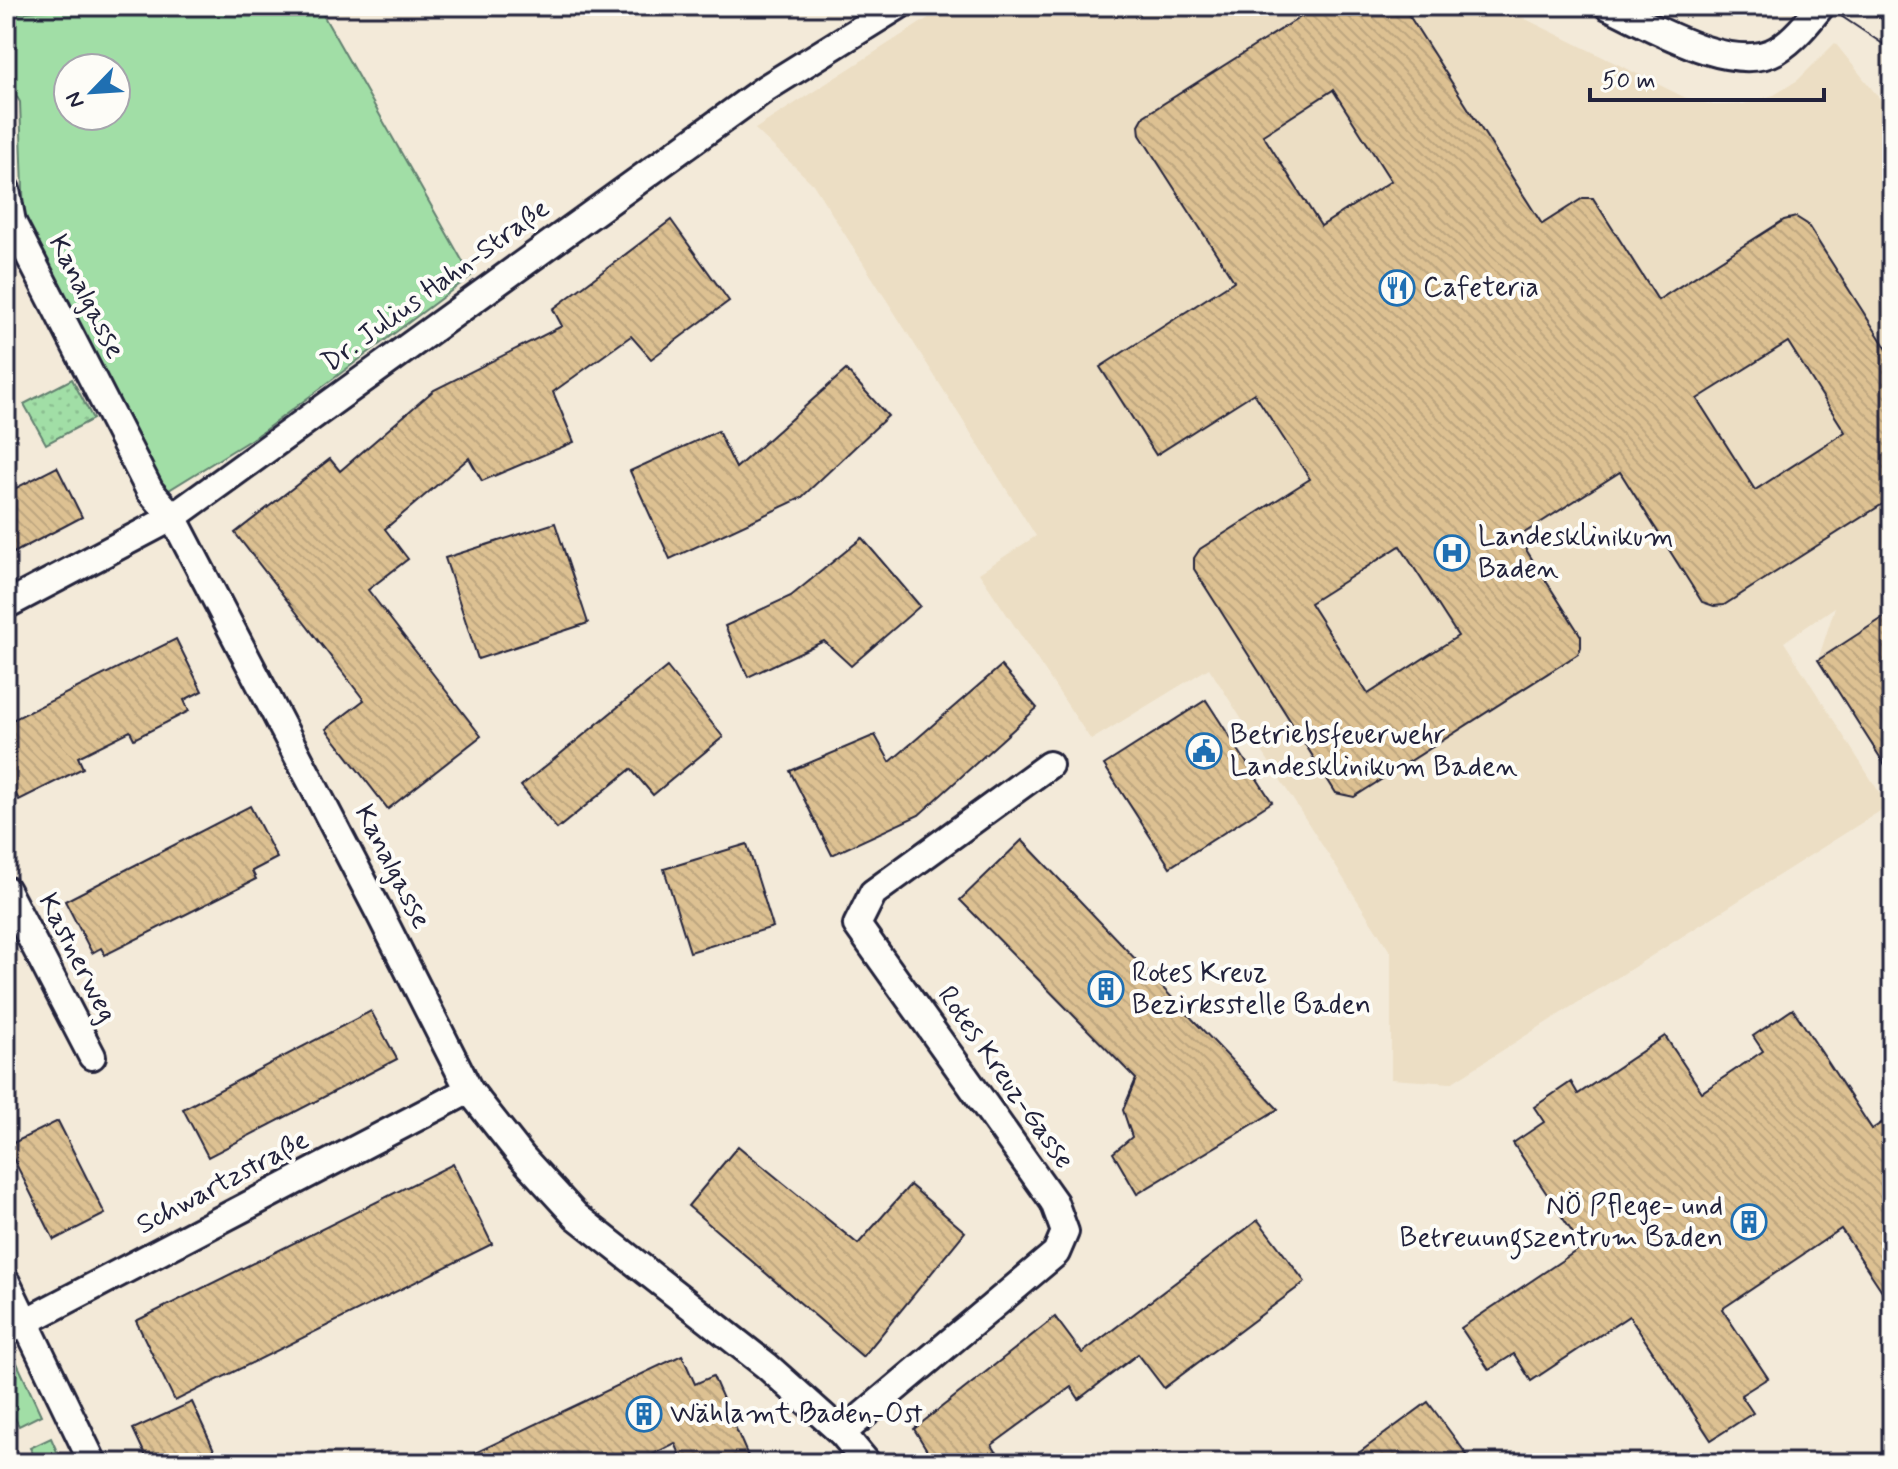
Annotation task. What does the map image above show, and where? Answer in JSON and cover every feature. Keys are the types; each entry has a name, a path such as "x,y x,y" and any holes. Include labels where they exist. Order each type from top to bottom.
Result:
{"street":[{"name":"Dr. Julius Hahn-Straße","path":"6,605 173,517 766,88 898,6"},
{"path":"1608,6 1708,52 1746,58 1776,51 1805,26 1821,6"},
{"name":"Kanalgasse","path":"6,190 12,222 19,237 150,491 173,517 374,900 469,1090 522,1157 576,1216 767,1366 842,1433 867,1463"},
{"name":"Rotes Kreuz-Gasse","path":"842,1433 1056,1253 1065,1232 1047,1191 857,925 873,893 1049,765"},
{"name":"Kastnerweg","path":"6,890 92,1056"},
{"name":"Schwartzstraße","path":"16,1327 469,1090"},
{"path":"6,1282 16,1327 93,1463"}],"shaded area":[{"name":"Landesklinikum Baden","path":"947,6 1499,6 1686,98 1714,105 1743,104 1774,95 1798,80 1835,43 1892,114 1892,776 1818,660 1835,607 1784,642 1888,806 1451,1083 1391,1079 1391,953 1209,668 1091,740 979,573 1036,536 813,184 755,129"}],"green space":[{"path":"92,6 318,6 471,276 258,435 164,493 24,218 20,102 6,79 6,14"},
{"path":"72,379 93,419 46,444 24,404"},
{"path":"17,1363 41,1415 19,1426 6,1402 6,1369"},
{"path":"51,1438 62,1463 38,1463 30,1448"}],"building":[{"name":"Landesklinikum Baden","path":"1318,6 1403,6 1542,224 1583,198 1593,198 1658,300 1784,220 1796,217 1807,224 1892,357 1892,498 1724,605 1714,606 1702,602 1620,472 1518,537 1581,636 1578,654 1354,797 1336,793 1194,569 1194,558 1200,549 1310,479 1254,393 1156,455 1100,367 1234,281 1140,135 1139,125 1144,116","holes":["1333,90 1391,181 1321,226 1263,135","1788,342 1845,432 1755,490 1697,399","1400,546 1458,636 1368,694 1310,603"]},
{"path":"671,220 729,301 651,359 631,336 553,392 574,442 482,481 469,458 385,529 408,559 368,590 481,736 388,809 326,729 364,700 235,533 330,459 340,471 434,390 562,326 553,309"},
{"path":"846,370 888,416 801,498 670,559 630,471 718,431 736,468"},
{"path":"57,467 82,517 6,557 6,493"},
{"path":"555,523 588,623 478,659 445,558"},
{"path":"862,538 920,606 851,666 824,641 748,677 725,626 791,596"},
{"path":"1892,612 1892,776 1818,660"},
{"path":"176,639 202,691 184,700 189,711 134,739 130,731 78,757 83,768 19,800 13,789 6,792 6,723"},
{"path":"1001,666 1037,708 919,815 832,855 790,771 875,735 890,762"},
{"path":"667,667 723,737 653,795 631,769 557,829 521,786"},
{"path":"1206,700 1272,802 1170,867 1104,765"},
{"path":"250,806 277,858 252,871 256,879 105,955 101,948 92,953 65,901"},
{"name":"Rotes Kreuz Bezirksstelle Baden","path":"1022,840 1278,1109 1137,1194 1113,1153 1132,1137 1123,1110 1136,1079 960,900"},
{"path":"747,844 773,927 690,952 664,869"},
{"name":"NÖ Pflege- und Betreuungszentrum Baden","path":"1793,1009 1872,1129 1892,1116 1892,1306 1841,1229 1722,1309 1768,1378 1741,1395 1753,1413 1711,1440 1629,1316 1531,1381 1514,1354 1489,1370 1461,1328 1582,1247 1513,1143 1544,1122 1534,1107 1571,1082 1578,1094 1665,1036 1702,1092 1763,1051 1753,1036"},
{"path":"371,1011 397,1059 208,1157 183,1109"},
{"path":"58,1121 105,1214 54,1240 7,1146"},
{"path":"738,1146 858,1244 910,1185 965,1232 863,1357 688,1206"},
{"path":"453,1164 492,1244 175,1401 136,1321"},
{"path":"1258,1220 1305,1282 1164,1388 1138,1354 1079,1399 1071,1387 992,1445 1003,1463 935,1463 914,1429 1055,1317 1082,1353"},
{"name":"Wählamt Baden-Ost","path":"682,1355 695,1384 713,1376 751,1463 684,1463 675,1443 636,1463 454,1463"},
{"path":"192,1402 220,1463 149,1463 133,1429"},
{"path":"1428,1402 1473,1463 1345,1463"}],"tram line":[{"path":"1826,6 1892,50"},
{"path":"1863,6 1892,26"}],"place":[{"name":"Cafeteria","path":"1397,288"},
{"name":"Landesklinikum Baden","path":"1452,553"},
{"name":"Betriebsfeuerwehr Landesklinikum Baden","path":"1204,751"},
{"name":"Rotes Kreuz Bezirksstelle Baden","path":"1106,989"},
{"name":"NÖ Pflege- und Betreuungszentrum Baden","path":"1749,1222"},
{"name":"Wählamt Baden-Ost","path":"644,1414"}]}
